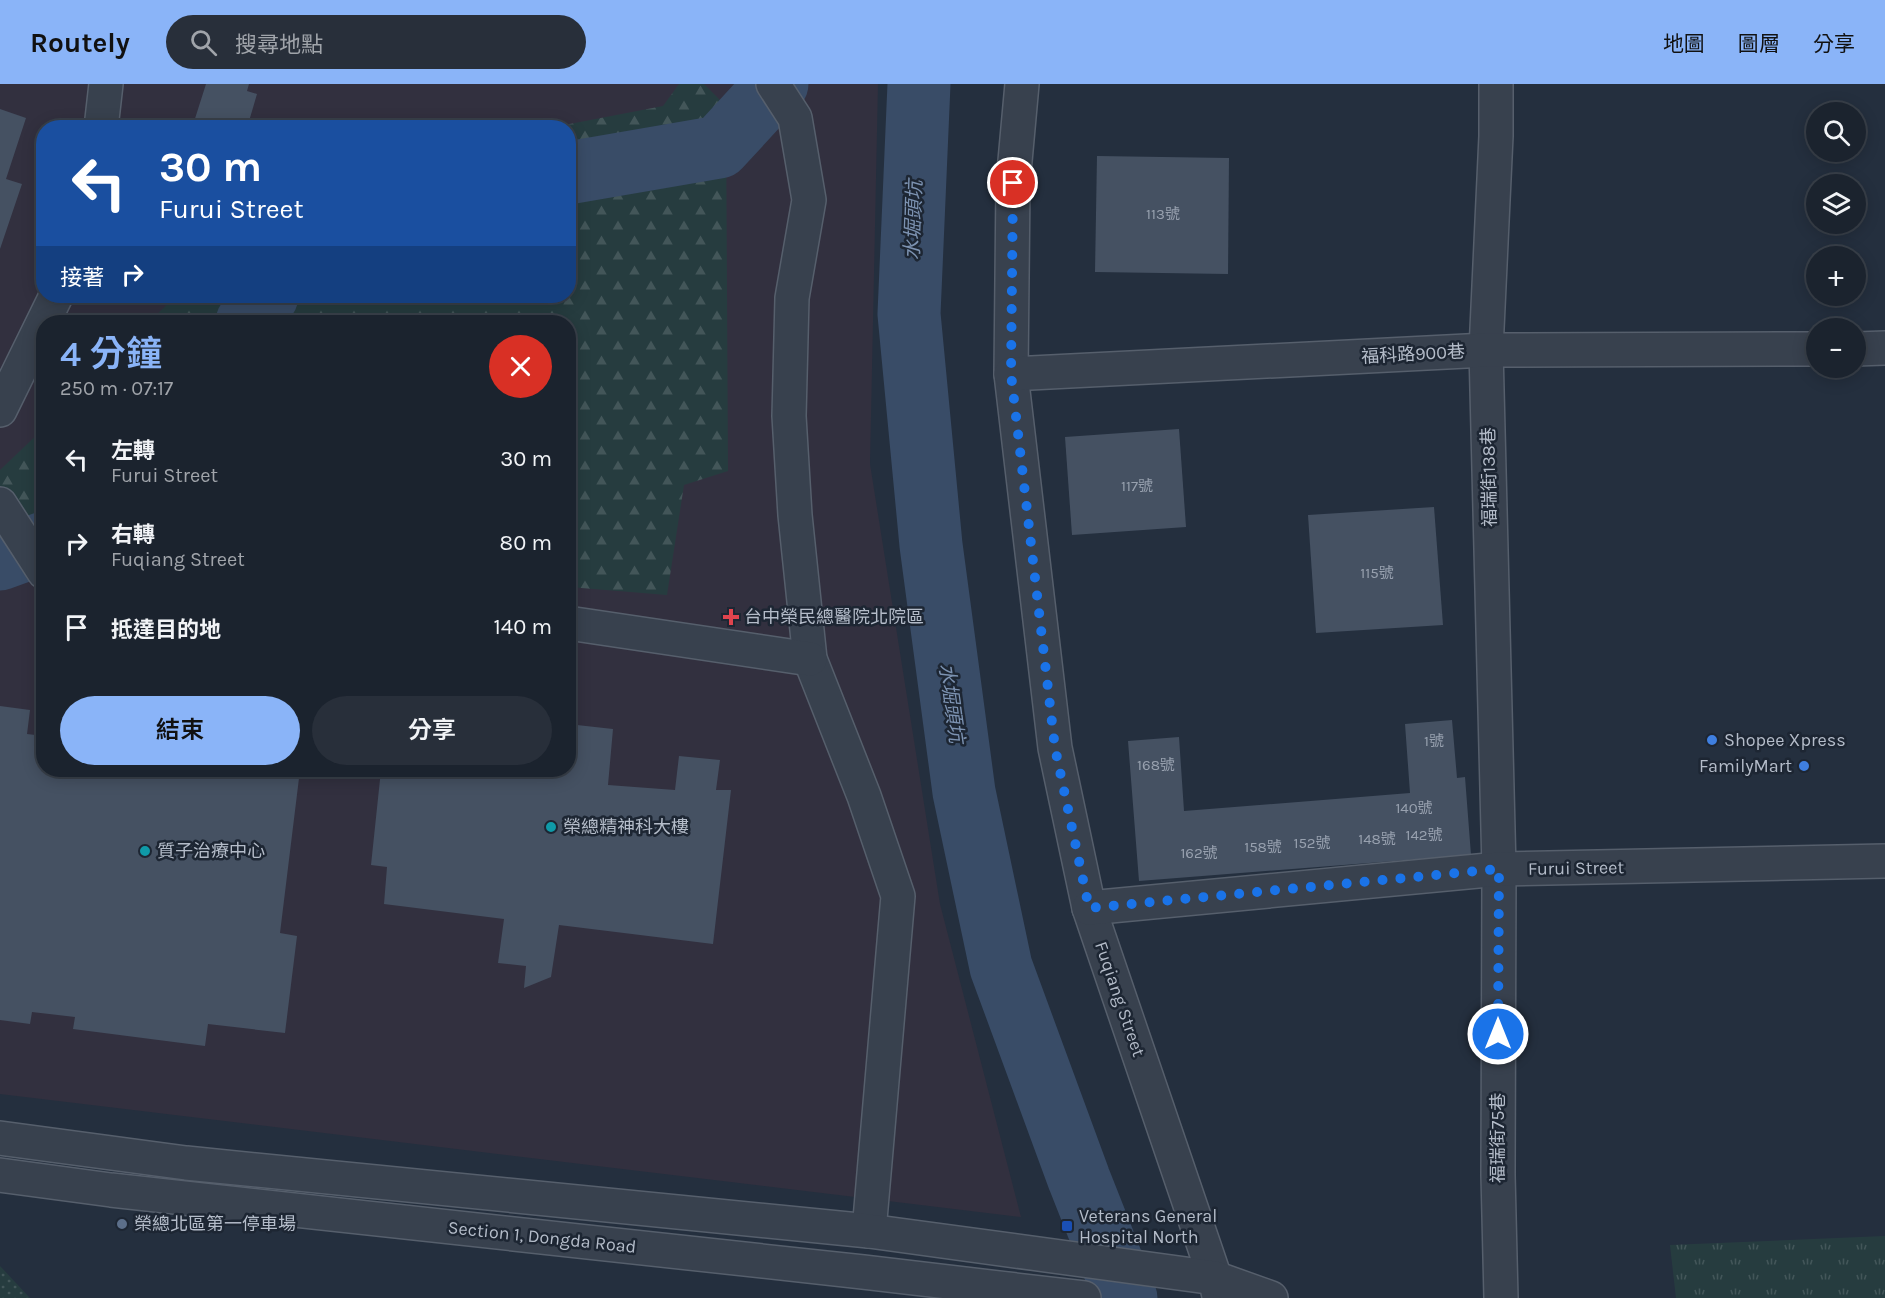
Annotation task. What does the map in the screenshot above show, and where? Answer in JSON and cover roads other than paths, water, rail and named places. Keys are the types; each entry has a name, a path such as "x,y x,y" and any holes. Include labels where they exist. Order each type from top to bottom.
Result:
{"street":[{"path":"102,120 106,84"},
{"path":"755,84 795,118"},
{"path":"772,84 795,118 809,200 792,298 789,416 795,515 810,659 864,796 898,896 869,1231"},
{"name":"Fuqiang Street","path":"1022,84 1013,183 1011,374 1055,748 1089,908 1217,1288"},
{"name":"福瑞街138巷","path":"1496,84 1496,136 1486,350 1499,869"},
{"path":"0,410 36,337"},
{"path":"1866,348 1885,348"},
{"name":"福科路900巷","path":"1011,374 1486,350 1806,349"},
{"path":"0,504 36,560"},
{"path":"576,624 810,659"},
{"name":"Furui Street","path":"1089,908 1499,869 1885,861"},
{"name":"福瑞街75巷","path":"1499,869 1498,1175 1501,1298"},
{"path":"0,1138 186,1163 869,1231 1148,1268 1217,1288 1271,1298"},
{"name":"Section 1, Dongda Road","path":"0,1175 111,1190 1084,1298"}],"waterway":[{"path":"576,172 719,147 777,84"},
{"name":"水堀頭坑","path":"919,84 909,314 931,545 964,792 1001,967 1079,1179 1126,1298"},
{"path":"252,315 262,303"},
{"path":"0,559 36,546"}],"place":[{"name":"台中榮民總醫院北院區","path":"731,617"},
{"name":"Shopee Xpress","path":"1712,740"},
{"name":"FamilyMart","path":"1804,766"},
{"name":"榮總精神科大樓","path":"551,827"},
{"name":"質子治療中心","path":"145,851"},
{"name":"榮總北區第一停車場","path":"122,1224"},
{"name":"Veterans General Hospital North","path":"1067,1226"}]}
